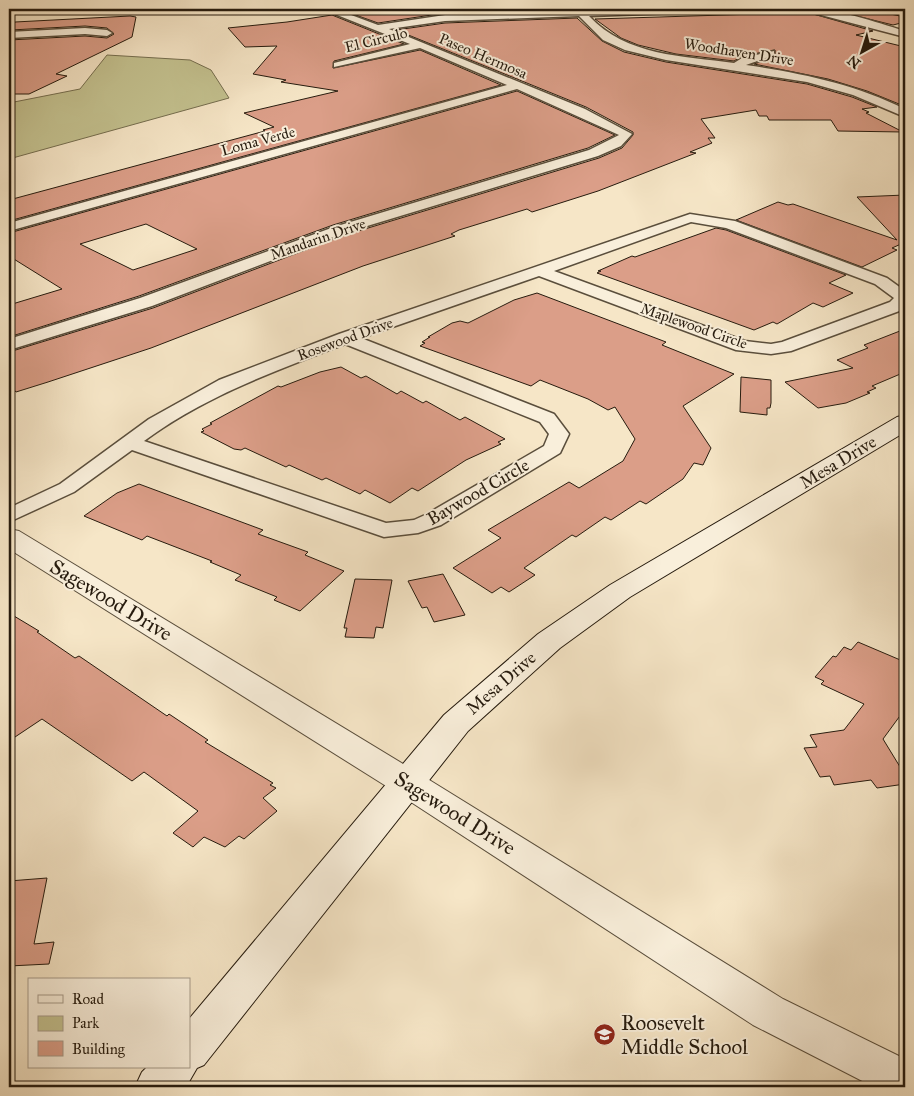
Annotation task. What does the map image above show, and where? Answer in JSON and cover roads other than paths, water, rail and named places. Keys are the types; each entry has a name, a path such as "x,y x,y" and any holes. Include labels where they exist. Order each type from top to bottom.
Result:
{"main road":[{"name":"Mesa Drive","path":"190,1050 406,782 456,723 549,641 620,591 905,422"},
{"name":"Sagewood Drive","path":"9,538 406,782 768,1012 905,1082"},
{"path":"156,1087 175,1068"}],"street":[{"name":"Paseo Hermosa","path":"327,9 421,45 581,112 626,134"},
{"path":"379,28 445,18 579,11 705,9"},
{"path":"803,9 865,22 905,34"},
{"name":"Woodhaven Drive","path":"579,11 595,30 609,39 641,50 811,79 865,94 905,113"},
{"path":"9,35 85,31 107,33"},
{"name":"El Circulo","path":"338,65 421,45"},
{"path":"736,66 746,60 770,53"},
{"name":"Loma Verde","path":"9,227 517,86"},
{"name":"Mandarin Drive","path":"9,345 60,331 146,302 339,230 587,155 623,139 626,134"},
{"name":"Rosewood Drive","path":"9,516 67,488 156,423 226,384 345,338 538,270 690,218 706,219"},
{"name":"Maplewood Circle","path":"538,270 742,346 772,349 785,348 896,306 902,298 896,290 881,281 730,224 706,219"},
{"name":"Baywood Circle","path":"130,443 384,530 418,526 433,520 553,449 559,434 547,418 345,338"}],"place":[{"name":"Roosevelt Middle School","path":"605,1035"}]}
